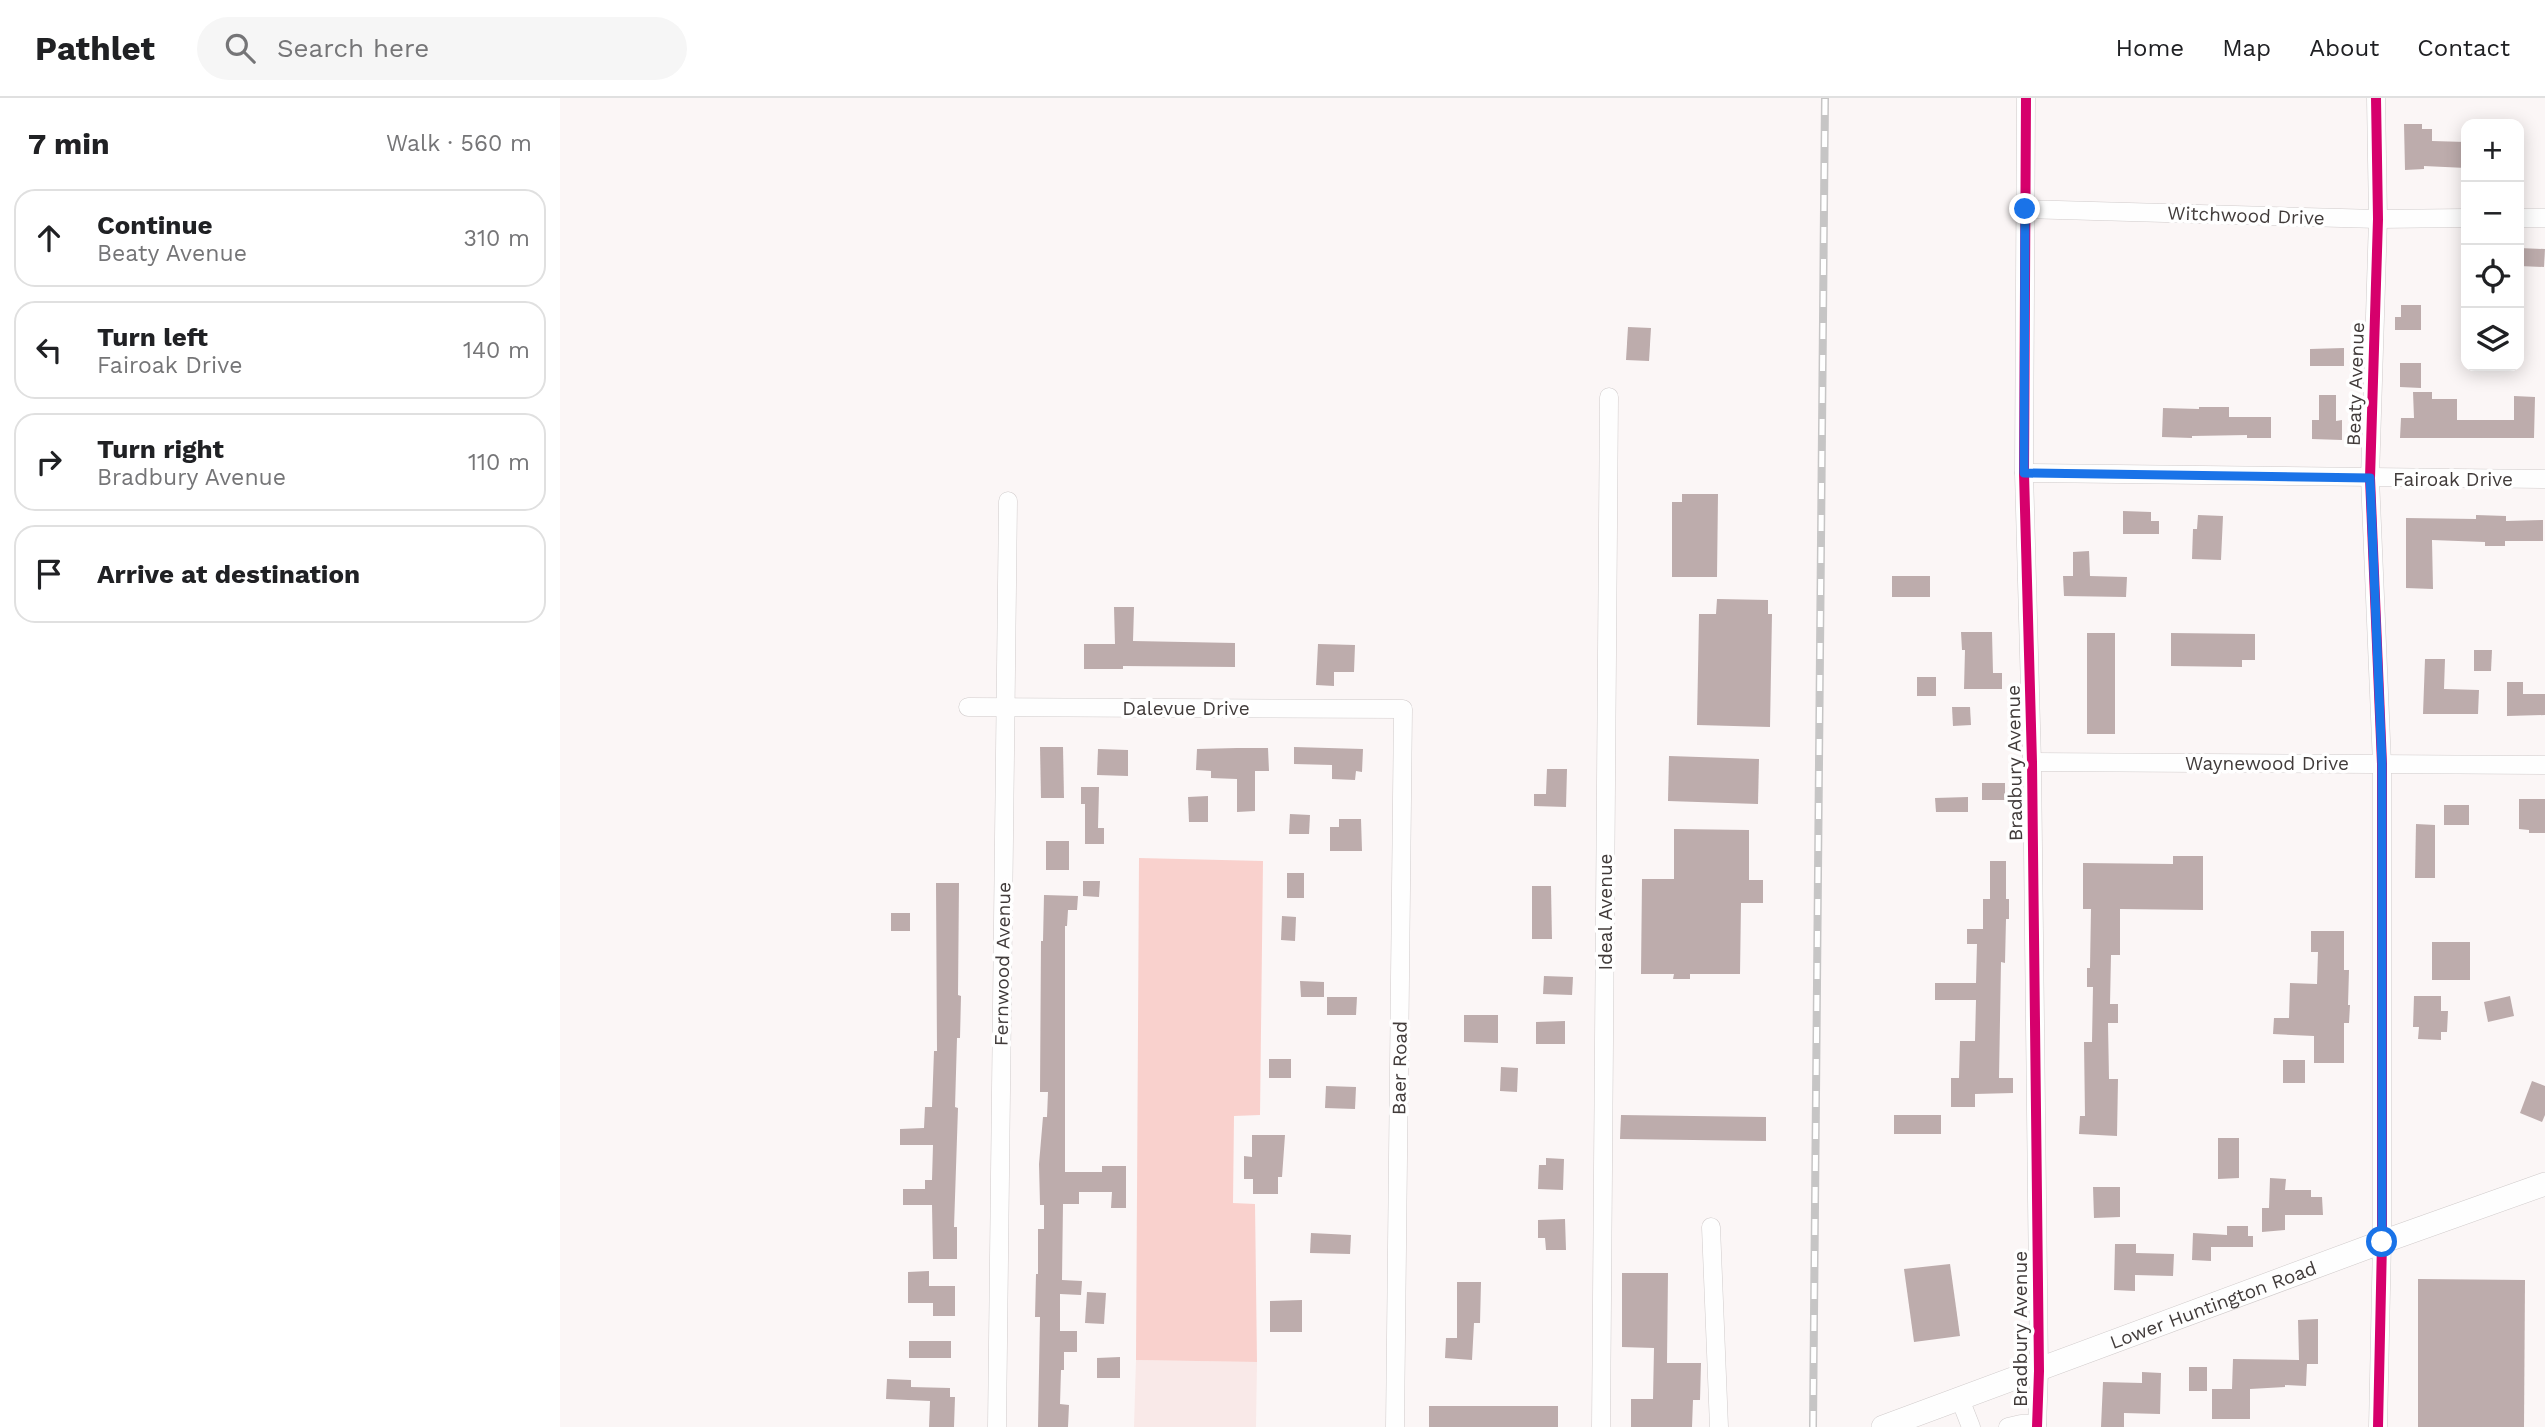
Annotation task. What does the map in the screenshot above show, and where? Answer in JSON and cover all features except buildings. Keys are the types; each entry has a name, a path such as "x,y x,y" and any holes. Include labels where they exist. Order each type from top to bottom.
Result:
{"main road":[{"name":"Lower Huntington Road","path":"1883,1427 2545,1184"}],"street":[{"name":"Bradbury Avenue","path":"2026,98 2024,473 2032,762 2039,1371 2037,1426"},
{"name":"Beaty Avenue","path":"2376,98 2378,219 2370,478 2382,764 2382,1242 2378,1427"},
{"name":"Witchwood Drive","path":"2025,209 2378,219 2461,218"},
{"path":"2524,218 2545,218"},
{"name":"Ideal Avenue","path":"1601,1427 1609,397"},
{"name":"Fairoak Drive","path":"2024,473 2545,479"},
{"name":"Fernwood Avenue","path":"997,1427 1008,501"},
{"name":"Dalevue Drive","path":"968,707 1403,709"},
{"name":"Baer Road","path":"1395,1427 1403,709"},
{"name":"Waynewood Drive","path":"2032,762 2545,765"},
{"path":"1711,1227 1718,1427"},
{"path":"1960,1399 1971,1427"},
{"path":"2008,1427 2021,1424 2037,1426"}],"shaded area":[{"path":"1139,858 1263,861 1260,1115 1234,1116 1233,1203 1255,1204 1257,1362 1136,1360"},
{"path":"1136,1360 1257,1362 1256,1427 1134,1427"}],"railway":[{"path":"1813,1427 1825,98"}],"cycle path":[{"path":"2026,98 2024,473 2032,762 2039,1371 2037,1427"},
{"path":"2376,98 2378,219 2370,478 2382,764 2382,1242 2378,1427"}],"route":[{"path":"2025,209 2024,473 2370,478 2382,764 2382,1242"}]}
